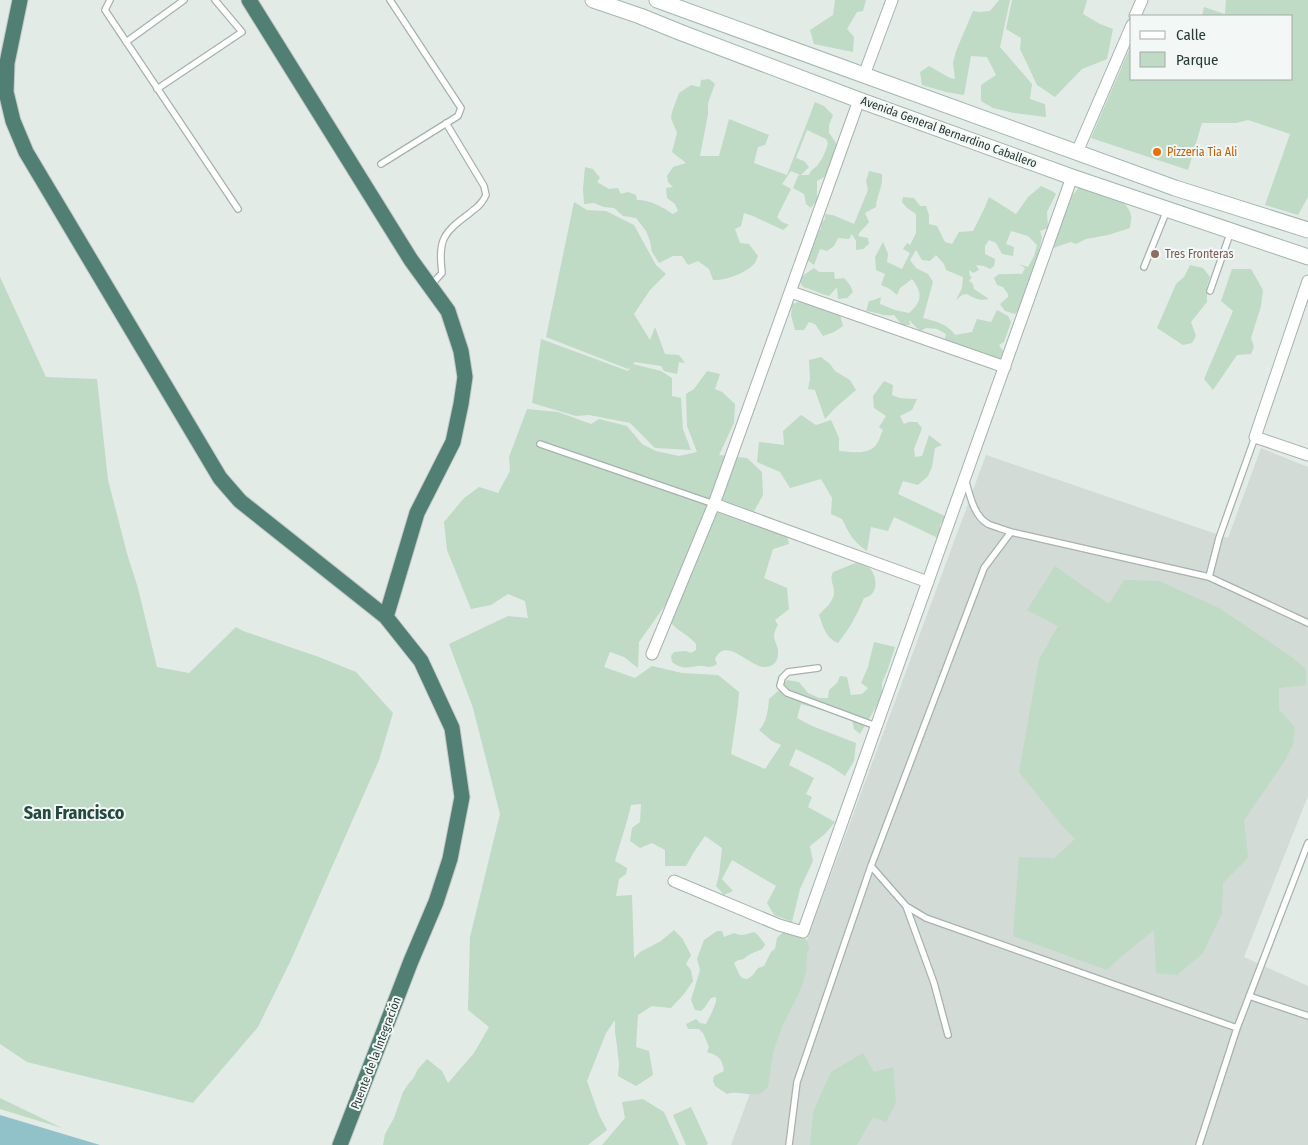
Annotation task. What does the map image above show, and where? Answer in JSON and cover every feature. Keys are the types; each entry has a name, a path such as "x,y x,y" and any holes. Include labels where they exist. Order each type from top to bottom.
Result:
{"highway":[{"name":"Puente de la Integración","path":"20,0 7,63 6,92 13,121 26,152 220,478 240,501 386,617 421,661 452,728 462,797 450,859 436,902 411,961 340,1145"},
{"path":"249,0 411,260 448,311 461,351 465,377 453,442 417,513 386,617"}],"main road":[{"name":"Avenida General Bernardino Caballero","path":"592,0 640,16 859,100 1072,177 1308,257"},
{"name":"Avenida General Bernardino Caballero","path":"657,0 1175,188 1308,230"}],"street":[{"path":"864,76 892,0"},
{"path":"1135,15 1142,0"},
{"path":"1077,152 1130,30"},
{"path":"652,654 714,504 859,100"},
{"path":"674,881 779,925 803,932 1072,177"},
{"path":"1308,282 1255,437 1308,455"},
{"path":"791,292 1005,367"},
{"path":"714,504 928,582"}],"lane":[{"path":"110,0 105,10 238,209"},
{"path":"126,42 184,0"},
{"path":"157,88 242,32 215,0"},
{"path":"381,164 458,116 462,108 390,0"},
{"path":"430,286 442,273 440,250 444,238 454,225 482,204 486,196 484,186 446,123"},
{"path":"1144,267 1167,210"},
{"path":"1210,291 1231,231"},
{"path":"1209,577 1219,538 1255,437"},
{"path":"540,444 714,504"},
{"path":"965,479 974,506 980,518 987,524 1011,532 1209,577 1308,623"},
{"path":"789,1145 797,1082 871,866 984,568 1011,532"},
{"path":"818,668 788,672 782,678 780,686 787,692 876,726"},
{"path":"1199,1145 1237,1028 1308,843"},
{"path":"871,866 906,906 926,918 1237,1028"},
{"path":"906,906 934,983 948,1035"},
{"path":"1249,996 1308,1016"}],"shaded area":[{"path":"1261,448 1308,467 1308,796 1244,957 1308,986 1308,1145 731,1145 986,455 1228,538"}],"green space":[{"path":"835,0 866,0 863,11 857,12 847,29 854,37 853,52 814,44 810,30 833,15"},
{"path":"999,0 1010,0 1000,47 1032,84 1030,99 1045,104 1046,117 993,108 981,101 981,85 996,75 987,57 971,56 964,95 922,85 920,72 929,66 955,79 953,63 956,51 973,11 990,11"},
{"path":"1012,0 1087,0 1083,14 1113,29 1107,59 1082,69 1055,97 1037,85 1020,49 1021,38 1006,29"},
{"path":"1226,0 1308,0 1308,197 1298,215 1265,205 1290,134 1248,120 1236,123 1202,123 1188,170 1091,138 1130,48 1130,80 1293,80 1293,15 1202,15 1204,7 1225,14"},
{"path":"709,79 715,84 708,103 708,114 700,156 719,156 729,119 769,135 765,145 758,147 754,163 787,175 815,102 824,106 833,115 829,125 829,133 835,141 840,156 840,161 835,170 817,181 817,200 811,208 806,204 804,194 793,188 800,175 791,171 782,184 791,189 777,217 789,225 783,230 744,213 741,226 735,229 740,243 749,244 758,256 755,263 741,273 718,280 713,280 709,269 698,261 688,265 682,256 673,256 659,263 652,252 646,231 636,218 623,216 614,208 594,203 584,204 585,167 593,169 600,178 597,182 609,189 618,188 621,194 628,192 636,195 637,200 660,206 673,214 678,211 675,204 667,198 666,188 673,187 668,182 667,176 673,167 686,163 672,152 677,133 671,118 672,112 679,93 691,85 700,87 701,80","holes":["807,130 826,139 828,143 819,164 809,175 801,175 809,167 804,161 796,158"]},
{"path":"869,171 882,174 882,179 876,207 865,213 869,222 858,236 868,238 869,244 863,249 856,250 856,241 852,234 849,239 838,238 834,246 827,251 820,249 814,265 803,257 816,227 821,230 820,224 825,219 825,214 833,215 854,224 868,190 866,181"},
{"path":"1041,186 1056,194 1047,212 1048,228 1040,231 1042,237 1037,266 1024,305 1015,314 1005,311 1000,304 1008,297 1008,294 1003,287 997,285 994,278 999,274 1022,274 1025,268 1019,264 1028,267 1037,245 1028,236 1011,231 1006,244 1014,247 1013,256 1002,254 996,243 989,240 985,246 985,254 995,259 994,266 990,269 976,265 979,270 973,273 969,270 972,277 969,281 973,284 974,289 989,299 978,299 967,294 962,295 956,300 962,288 963,277 946,270 944,264 936,255 930,261 922,260 916,250 910,260 916,268 928,274 933,282 923,318 945,326 955,335 972,332 977,319 991,322 997,310 1008,316 1011,322 1004,342 999,345 1004,352 999,362 943,346 946,334 937,329 926,328 920,331 909,320 910,325 902,325 894,315 866,311 869,301 881,297 880,304 909,313 919,301 918,289 912,279 900,288 897,295 881,285 885,274 876,270 875,257 883,242 888,254 887,262 902,269 910,253 903,249 907,243 910,245 916,233 916,214 902,202 903,197 914,198 920,206 926,206 929,224 937,226 945,242 952,244 959,232 973,231 989,197 1016,214 1028,197"},
{"path":"1079,187 1102,192 1124,203 1129,209 1131,216 1130,228 1086,239 1076,244 1071,242 1050,249 1072,196"},
{"path":"574,202 587,210 606,211 634,225 656,265 666,274 650,290 634,314 650,340 655,327 665,354 679,355 685,363 679,362 677,374 664,371 661,366 635,362 633,364 661,371 672,378 672,396 681,398 683,429 691,450 655,448 630,423 589,415 576,416 532,403 541,339 628,371 631,367 628,369 546,337"},
{"path":"1190,265 1203,268 1210,277 1207,286 1207,302 1191,322 1196,336 1192,343 1183,345 1157,328 1176,284 1184,277"},
{"path":"814,268 819,272 834,272 835,279 844,278 853,292 847,298 838,299 837,287 829,296 803,287 798,279"},
{"path":"1232,269 1251,269 1263,290 1261,306 1251,338 1254,347 1251,354 1237,355 1213,390 1204,379 1233,311 1221,301"},
{"path":"0,277 46,377 97,379 108,480 138,588 157,667 189,673 236,627 356,672 393,713 379,760 291,960 258,1027 193,1103 27,1062 0,1044"},
{"path":"802,301 840,314 843,326 823,336 815,324 809,322 804,330 795,330 791,315 792,304"},
{"path":"821,357 835,371 850,380 856,390 825,419 815,390 808,389 810,379 809,360"},
{"path":"707,371 720,374 715,389 722,392 735,404 734,423 719,455 747,458 762,472 763,495 752,515 787,535 789,544 773,549 764,578 787,588 789,609 775,620 778,625 774,636 778,657 773,664 765,667 752,663 732,651 725,650 720,652 715,659 717,664 711,667 678,666 672,662 671,656 674,652 686,651 691,653 696,650 696,644 671,623 674,603 666,604 639,642 638,668 624,657 610,652 604,667 635,678 652,666 682,673 718,675 739,692 731,754 765,769 781,745 772,741 759,730 768,712 769,699 787,680 799,682 808,693 819,698 828,698 829,690 837,683 840,676 847,677 851,695 862,694 868,688 861,683 868,667 874,642 895,647 882,683 882,697 860,734 854,729 851,714 836,714 801,704 797,718 812,726 856,743 854,761 845,776 830,766 796,749 789,765 814,778 806,794 812,797 808,807 835,822 825,834 810,846 813,861 800,889 792,922 774,915 767,903 776,886 732,860 722,879 733,891 724,895 716,886 722,848 705,836 686,866 665,866 665,850 652,843 640,848 630,841 632,828 640,822 641,804 631,805 615,861 627,868 626,874 619,879 616,896 632,895 634,958 640,952 661,941 674,930 682,938 691,955 686,964 691,970 693,981 684,994 671,1008 652,1006 638,1015 636,1047 649,1051 653,1075 636,1086 618,1076 619,1064 615,1020 606,1033 587,1081 599,1115 607,1130 588,1145 383,1145 385,1134 394,1118 403,1092 418,1069 427,1059 442,1071 448,1083 474,1053 489,1027 468,1010 470,937 500,814 473,708 449,644 508,616 528,618 525,601 508,594 491,605 471,609 447,550 444,522 464,498 479,487 498,493 510,471 509,457 527,409 558,412 591,424 599,419 627,426 642,444 656,451 679,456 697,452 687,426 686,394 694,389"},
{"path":"884,381 893,385 892,395 895,397 917,399 912,410 900,416 904,424 917,422 922,428 914,449 915,457 922,456 929,435 942,445 935,448 932,467 928,476 918,485 903,481 898,494 947,517 940,525 942,540 894,517 888,531 871,527 867,551 855,541 842,519 831,514 832,498 821,479 790,488 780,472 757,462 759,442 784,445 783,431 801,415 816,425 831,420 839,438 839,451 861,452 871,449 879,441 883,430 879,427 886,416 874,408 873,396"},
{"path":"858,562 872,571 876,584 872,594 864,598 853,621 838,643 828,635 819,615 829,605 834,596 831,577 833,572"},
{"path":"1055,566 1109,604 1124,580 1159,581 1219,608 1306,669 1306,685 1279,688 1279,710 1295,727 1293,745 1284,762 1244,820 1248,858 1223,883 1222,913 1203,953 1177,975 1156,973 1154,930 1107,970 1013,936 1019,857 1054,858 1075,839 1019,772 1039,660 1058,626 1027,610"},
{"path":"790,928 803,934 808,943 806,972 801,989 782,1027 773,1052 768,1086 764,1091 755,1094 727,1094 715,1086 713,1081 714,1076 724,1071 721,1060 707,1052 709,1047 703,1033 699,1029 688,1029 686,1024 696,1019 700,1023 706,1024 716,1002 716,997 711,998 701,1011 695,1010 691,1000 700,970 697,959 704,940 717,931 722,931 724,937 734,933 742,935 754,932 758,935 765,944 763,948 734,963 742,978 747,979 758,968 764,966 771,952 775,949 777,938"},
{"path":"863,1053 874,1072 893,1067 896,1103 886,1122 873,1117 857,1145 810,1145 813,1112 831,1072"},
{"path":"0,1098 62,1128 0,1109"},
{"path":"643,1099 664,1112 679,1145 602,1145 625,1118 622,1102"},
{"path":"691,1107 708,1144 706,1145 686,1145 673,1115"}],"water":[{"path":"0,1115 100,1145 0,1145"}],"place":[{"name":"Pizzeria Tia Ali","path":"1157,152"},
{"name":"Tres Fronteras","path":"1155,254"}],"district":[{"name":"San Francisco","path":"74,813"}]}
